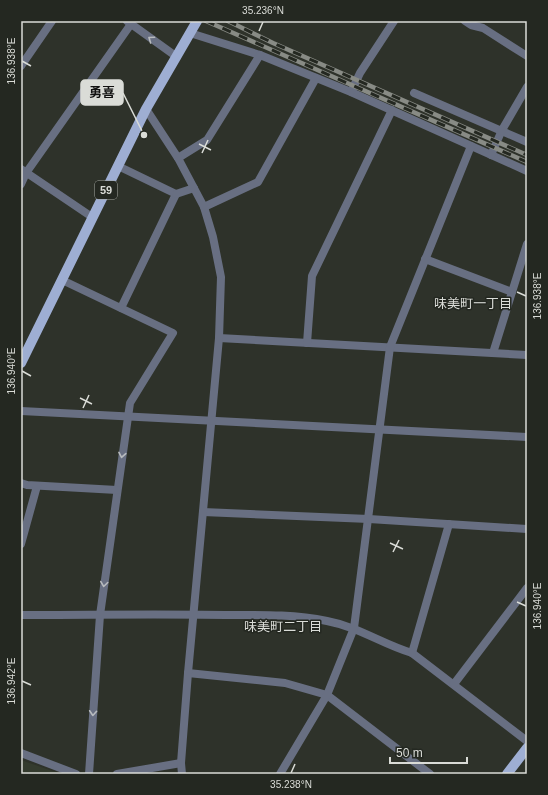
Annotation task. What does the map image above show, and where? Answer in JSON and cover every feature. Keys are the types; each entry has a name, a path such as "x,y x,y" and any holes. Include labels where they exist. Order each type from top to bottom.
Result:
{"main road":[{"name":"59","path":"21,363 146,109 197,21"},
{"path":"507,774 527,748"}],"street":[{"path":"21,66 52,21"},
{"path":"351,92 360,73 394,21"},
{"path":"465,21 471,25 483,28 527,56"},
{"path":"21,184 24,171 128,23 177,57"},
{"path":"190,33 260,55 351,92 527,171"},
{"path":"178,158 207,140 260,55"},
{"path":"204,207 258,182 316,78"},
{"path":"491,155 502,130 527,87"},
{"path":"414,93 527,142"},
{"path":"146,109 178,158 204,207 213,238 221,277 219,338 188,673 181,763 182,774"},
{"path":"307,344 312,276 392,110"},
{"path":"280,774 328,695 354,628 390,347 470,146"},
{"path":"118,166 176,194 194,188"},
{"path":"24,171 92,217"},
{"path":"121,308 176,194"},
{"path":"493,353 527,244"},
{"path":"425,259 512,292"},
{"path":"62,280 173,333 130,403 116,490 100,616 89,774"},
{"path":"219,338 527,355"},
{"path":"21,411 527,437"},
{"path":"21,483 37,486 116,490"},
{"path":"21,544 37,486"},
{"path":"202,512 369,519 527,529"},
{"path":"412,653 450,524"},
{"path":"454,684 527,588"},
{"path":"21,615 100,616 194,614 296,616 328,621 354,628 397,648 412,653 527,741"},
{"path":"188,673 285,684 328,695 430,774"},
{"path":"21,754 76,774"},
{"path":"117,774 181,763"}],"shaded area":[{"path":"21,760 61,774 21,774"}],"railway":[{"path":"206,21 527,162"},
{"path":"228,21 273,43 527,155"}],"place":[{"name":"勇喜","path":"144,135"}],"district":[{"name":"味美町一丁目","path":"473,303"},
{"name":"味美町二丁目","path":"283,626"}]}
